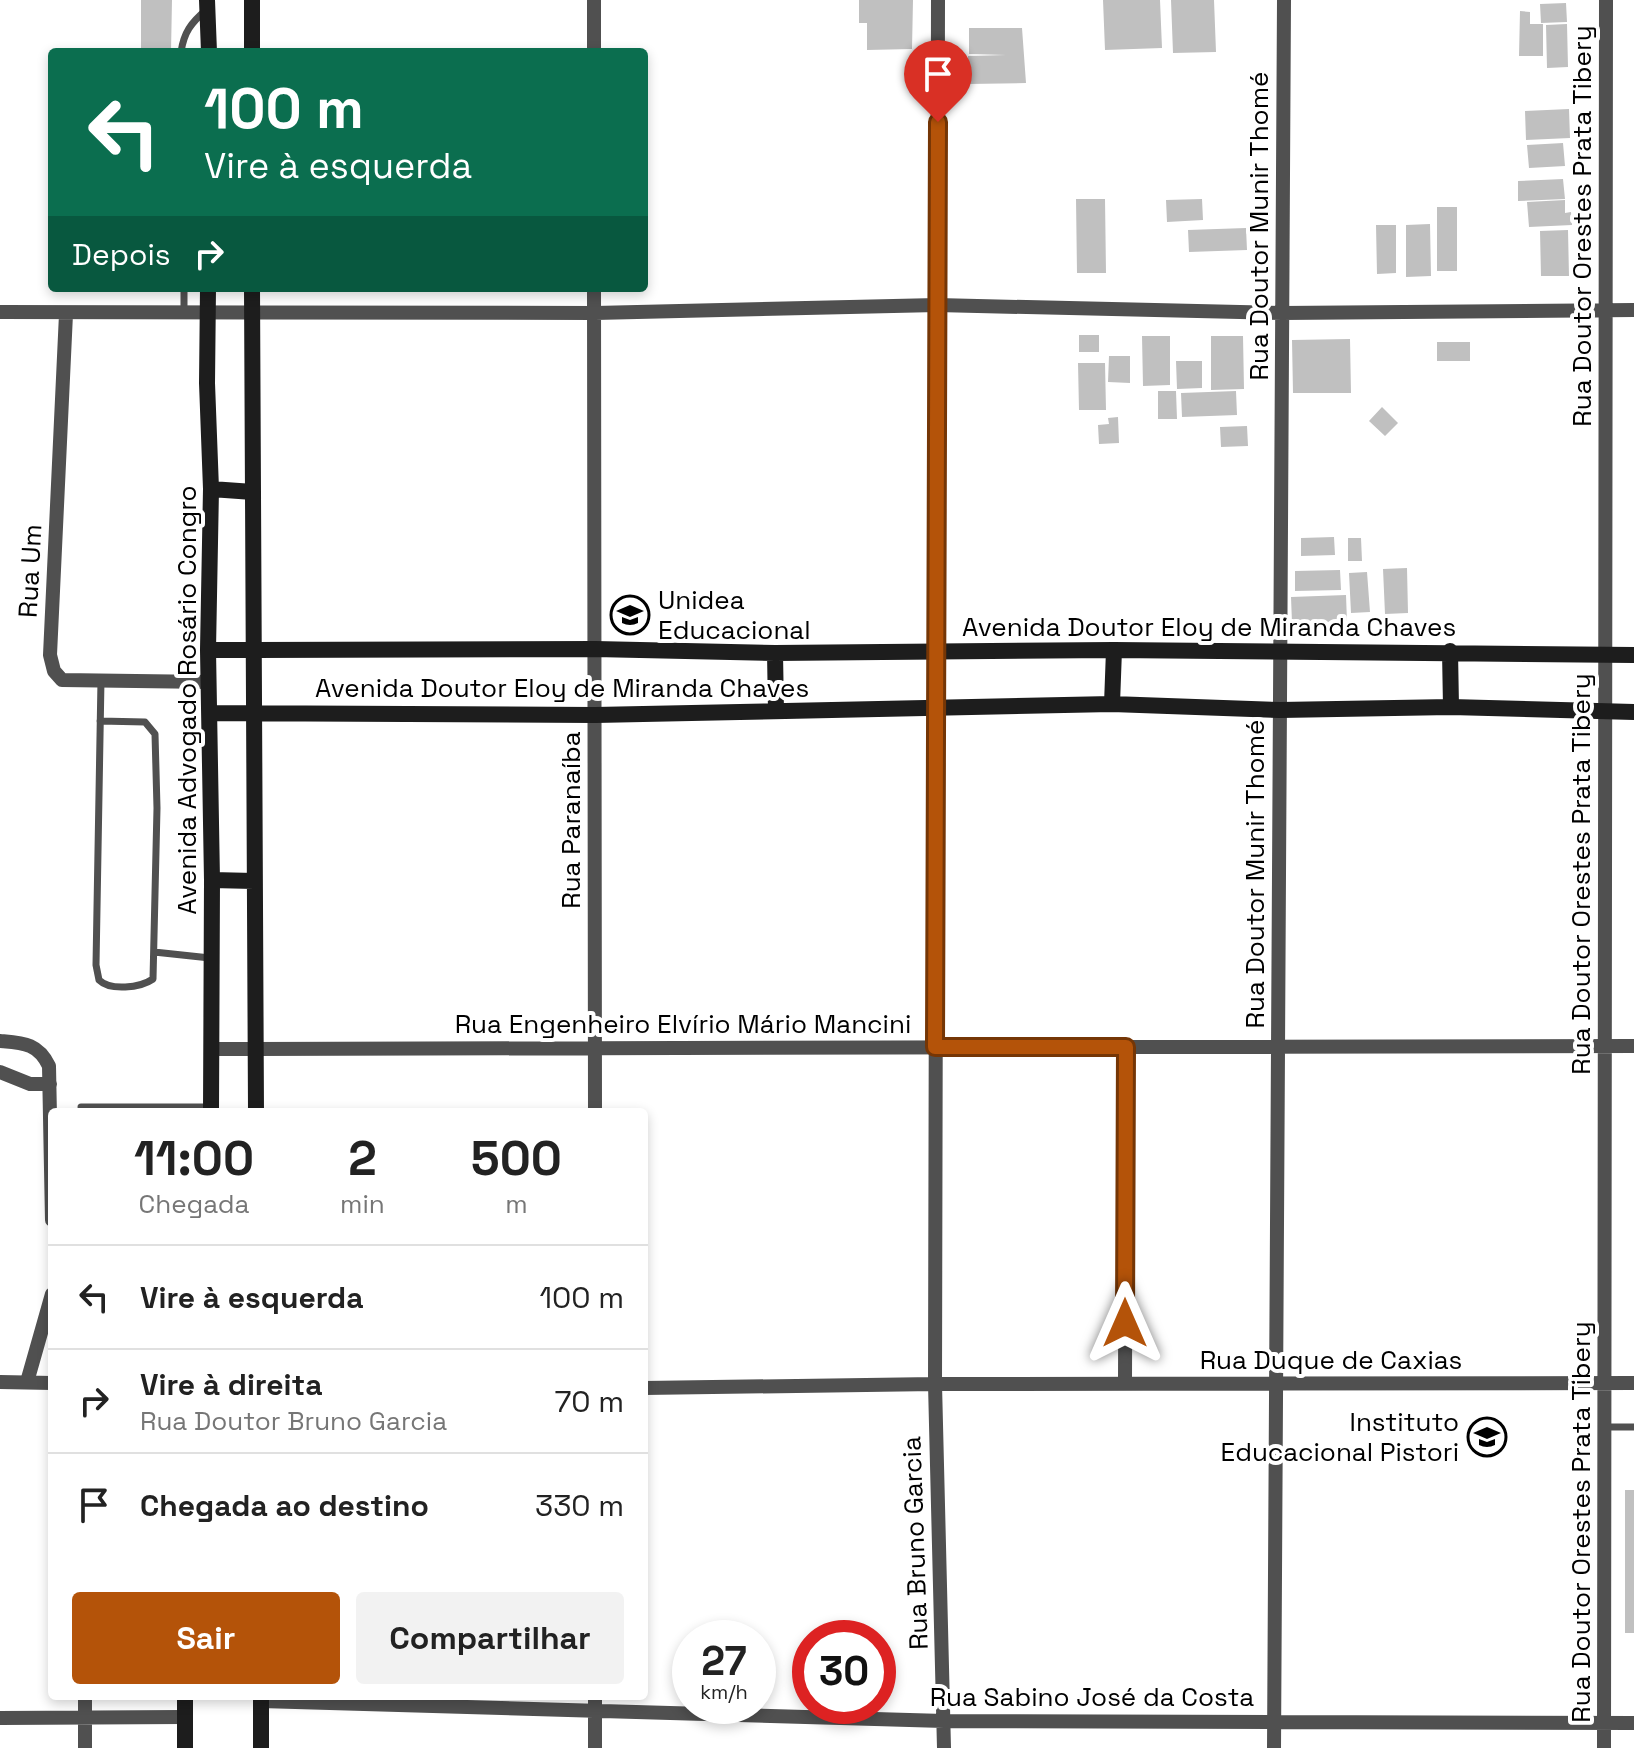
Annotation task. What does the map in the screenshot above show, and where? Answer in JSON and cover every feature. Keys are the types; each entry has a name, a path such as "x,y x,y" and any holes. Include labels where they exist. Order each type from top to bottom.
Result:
{"street":[{"path":"252,0 252,48"},
{"path":"594,0 594,48"},
{"name":"Rua Bruno Garcia","path":"938,0 935,1384 944,1748"},
{"name":"Rua Doutor Munir Thomé","path":"1274,1748 1284,0"},
{"name":"Rua Doutor Orestes Prata Tibery","path":"1604,1748 1606,0"},
{"path":"207,4 209,48"},
{"name":"Avenida Advogado Rosário Congro","path":"208,292 211,1108"},
{"path":"252,292 256,1108"},
{"name":"Rua Paranaíba","path":"594,292 595,1108"},
{"path":"0,312 595,313 937,305 1282,313 1634,310"},
{"name":"Rua Um","path":"66,314 50,655 54,671 62,680 209,682"},
{"path":"211,489 253,492"},
{"name":"Avenida Doutor Eloy de Miranda Chaves","path":"208,650 595,649 775,653 936,649 1450,651 1634,655"},
{"path":"1112,704 1114,650"},
{"path":"1450,651 1451,707"},
{"path":"775,653 776,711"},
{"name":"Avenida Doutor Eloy de Miranda Chaves","path":"210,713 595,715 1112,704 1280,710 1451,707 1634,712"},
{"path":"212,880 254,881"},
{"path":"0,1041 35,1046 44,1054 49,1066 50,1108"},
{"name":"Rua Engenheiro Elvírio Mário Mancini","path":"212,1049 1634,1046"},
{"path":"1125,1384 1126,1047"},
{"path":"0,1072 30,1084 50,1084"},
{"path":"27,1382 48,1308"},
{"path":"0,1382 48,1386"},
{"name":"Rua Duque de Caxias","path":"648,1388 935,1384 1634,1383"},
{"path":"85,1700 85,1748"},
{"path":"185,1700 185,1748"},
{"path":"261,1700 261,1748"},
{"name":"Rua Sabino José da Costa","path":"344,1700 595,1703 944,1721 1634,1723"},
{"path":"595,1703 595,1748"},
{"path":"0,1718 184,1717"}],"lane":[{"path":"182,48 188,28 207,4"},
{"path":"184,292 184,314"},
{"path":"100,721 145,722 155,734 153,979 147,983 110,987 99,980 96,965 96,865 101,680"},
{"path":"154,952 212,958"},
{"path":"81,1107 86,1108"},
{"path":"1605,1427 1634,1427"}],"building":[{"path":"141,0 172,0 171,48 141,48"},
{"path":"859,0 913,0 912,49 867,50 867,23 859,23"},
{"path":"1103,0 1160,0 1162,48 1105,50"},
{"path":"1171,0 1214,0 1216,52 1173,53"},
{"path":"1566,3 1567,22 1541,23 1540,4"},
{"path":"1520,11 1530,12 1530,24 1543,24 1543,56 1519,56"},
{"path":"1567,24 1568,67 1547,68 1546,25"},
{"path":"969,28 1022,28 1026,83 968,84 968,56 1006,55 969,54"},
{"path":"1569,109 1570,138 1526,140 1525,111"},
{"path":"1563,143 1565,166 1529,168 1527,145"},
{"path":"1563,179 1565,199 1518,201 1518,181"},
{"path":"1076,199 1105,199 1106,273 1077,273"},
{"path":"1202,199 1203,220 1167,222 1166,200"},
{"path":"1565,200 1565,213 1571,212 1572,225 1529,227 1527,202"},
{"path":"1437,207 1457,207 1457,271 1437,271"},
{"path":"1430,224 1431,276 1406,277 1406,225"},
{"path":"1376,225 1396,225 1396,273 1377,274"},
{"path":"1246,228 1247,250 1189,252 1188,230"},
{"path":"1568,230 1569,276 1541,276 1540,231"},
{"path":"1079,335 1099,335 1099,352 1079,352"},
{"path":"1142,336 1170,336 1170,385 1143,386"},
{"path":"1211,336 1243,336 1244,389 1211,390"},
{"path":"1350,339 1351,393 1293,393 1292,340"},
{"path":"1437,342 1470,342 1470,361 1437,361"},
{"path":"1109,356 1130,356 1130,383 1108,382"},
{"path":"1176,361 1202,361 1202,388 1177,389"},
{"path":"1078,363 1105,363 1106,410 1079,410"},
{"path":"1158,391 1176,391 1177,419 1158,419"},
{"path":"1236,391 1237,415 1182,417 1181,393"},
{"path":"1382,407 1398,423 1385,436 1369,421"},
{"path":"1118,417 1119,443 1099,444 1098,425 1109,424 1108,418"},
{"path":"1247,426 1248,446 1221,447 1220,427"},
{"path":"1334,537 1335,555 1301,556 1301,538"},
{"path":"1348,538 1361,538 1362,561 1348,561"},
{"path":"1407,568 1408,613 1385,614 1383,569"},
{"path":"1340,570 1341,590 1295,591 1295,571"},
{"path":"1367,572 1370,612 1351,613 1349,573"},
{"path":"1346,595 1347,622 1292,623 1291,597"},
{"path":"1625,1490 1634,1490 1634,1633 1625,1633"}],"place":[{"name":"Unidea Educacional","path":"630,615"},
{"name":"Instituto Educacional Pistori","path":"1487,1437"}],"route":[{"path":"938,122 935,1047 1126,1047 1125,1323"}]}
